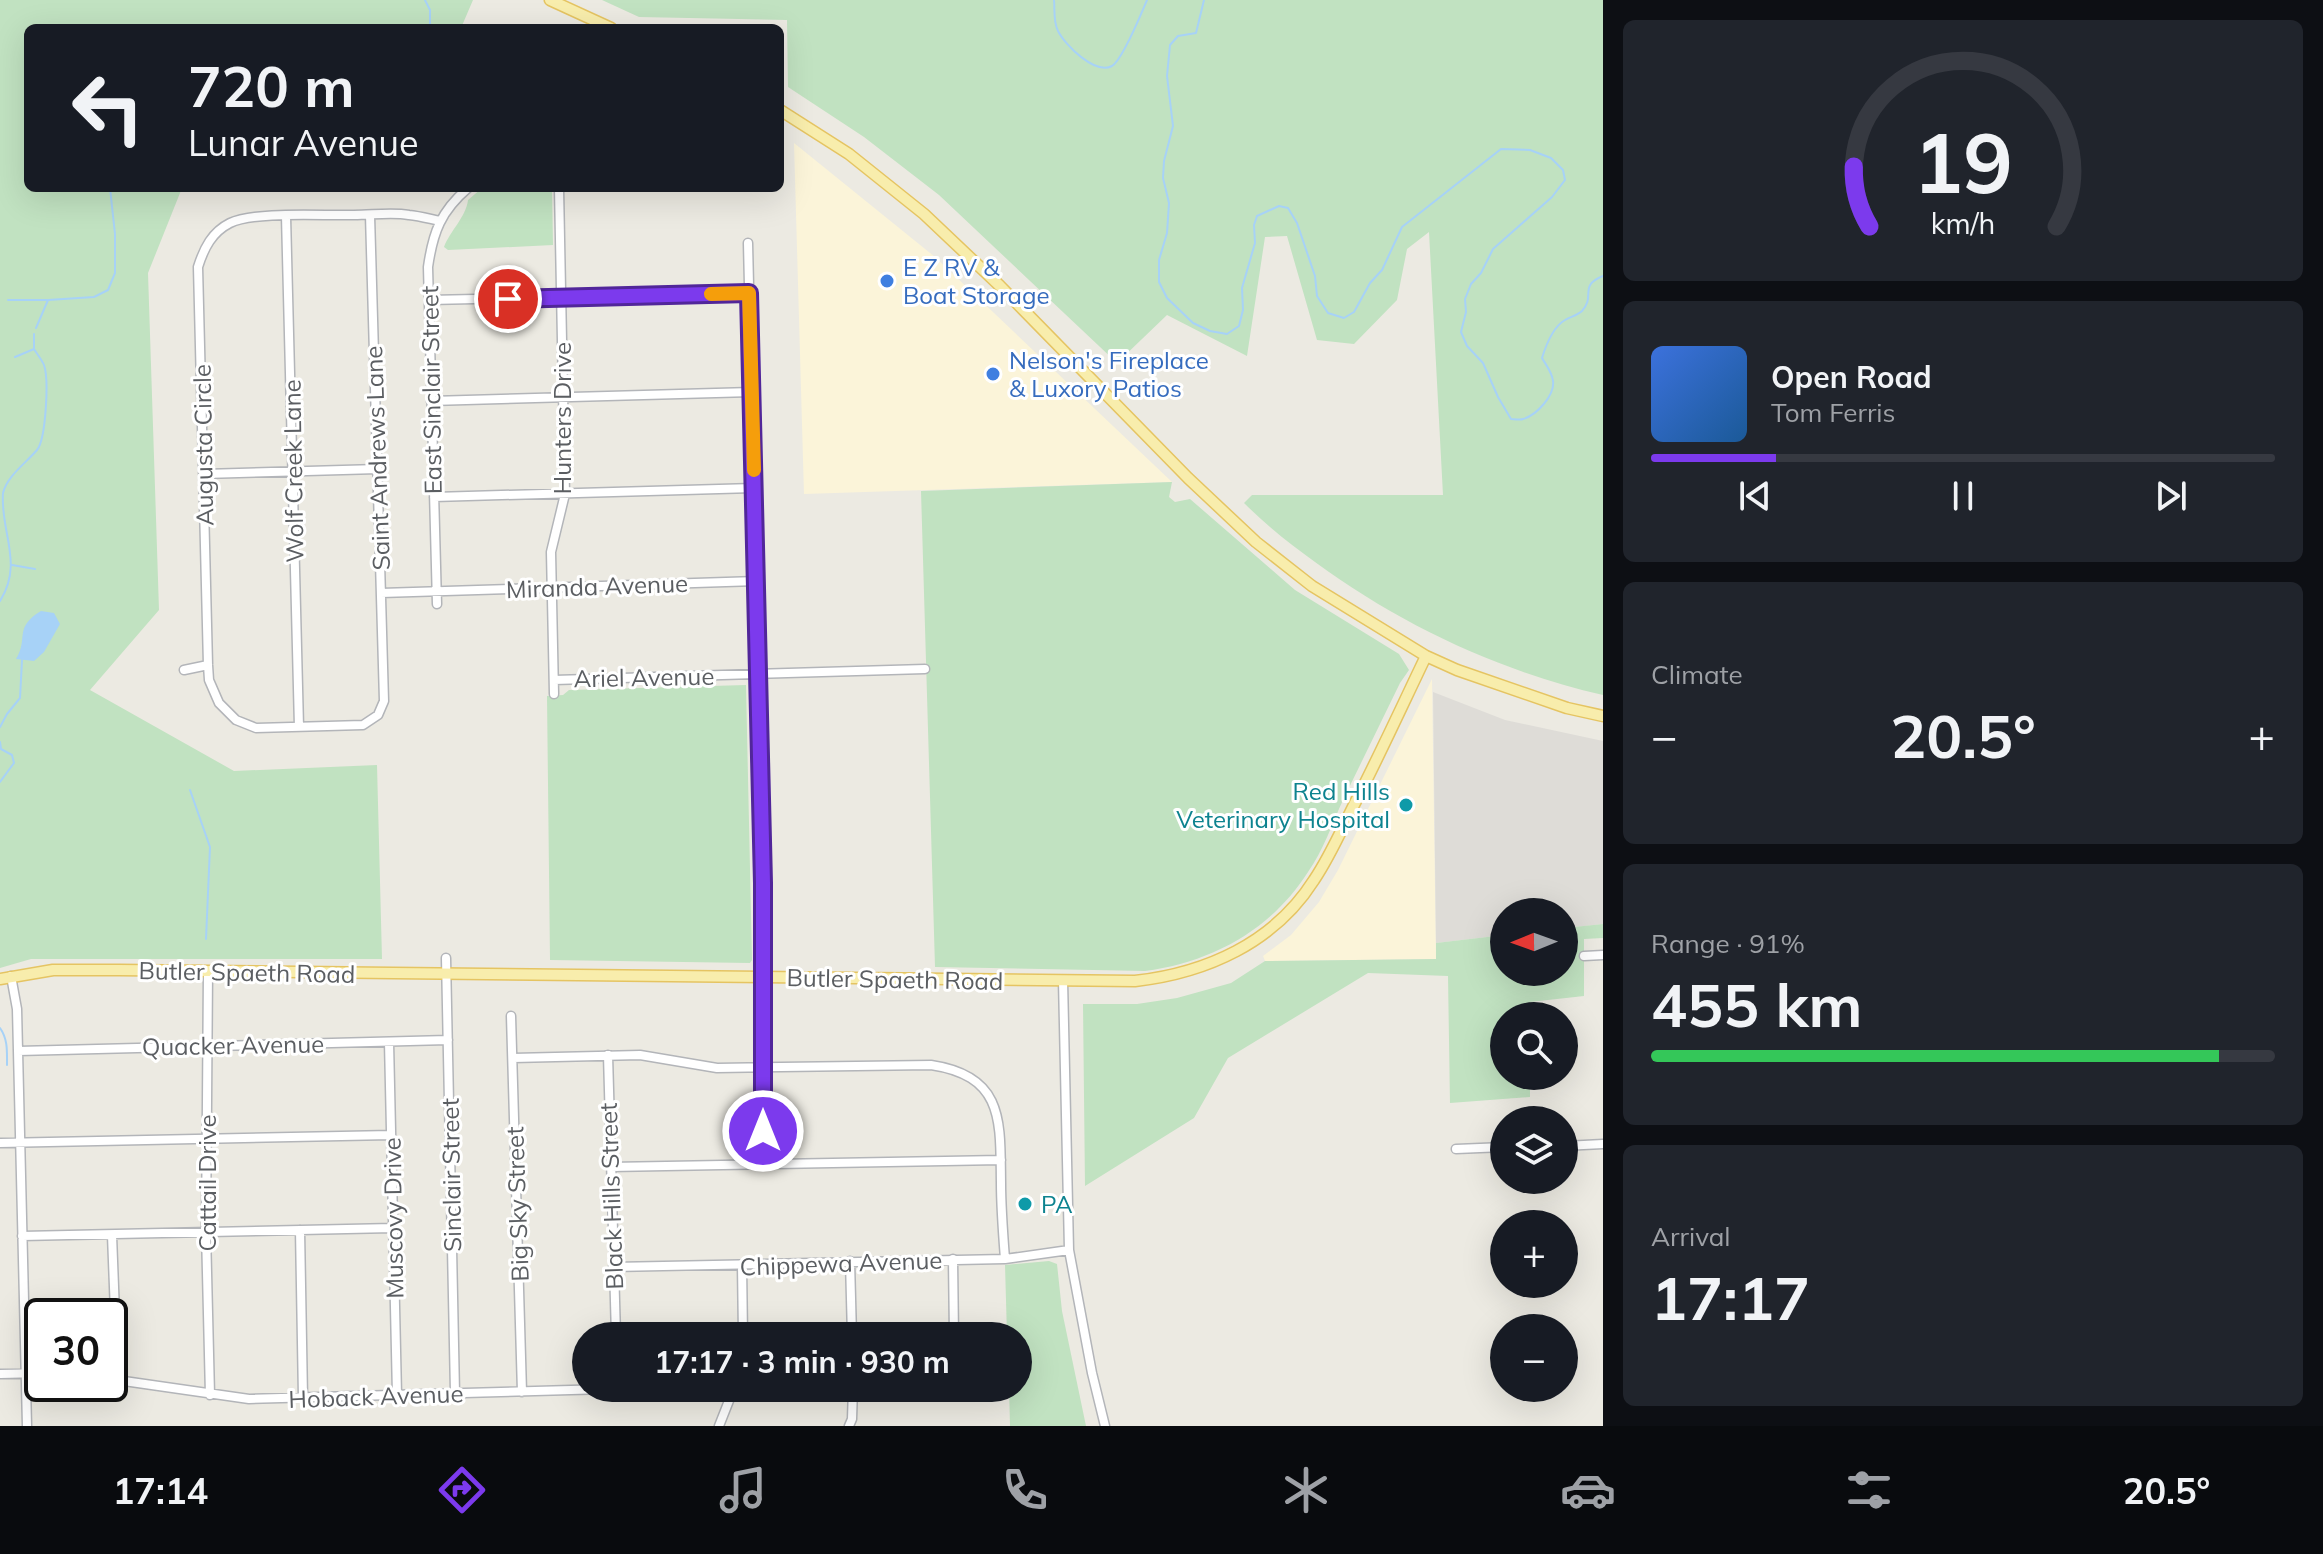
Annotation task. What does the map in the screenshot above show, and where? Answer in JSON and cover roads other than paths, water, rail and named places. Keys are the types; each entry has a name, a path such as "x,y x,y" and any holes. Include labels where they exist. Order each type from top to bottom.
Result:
{"main road":[{"path":"550,0 602,24"},
{"path":"784,113 849,154 933,223 1000,286 1188,478 1256,542 1312,586 1426,656 1457,670 1567,708 1603,716"},
{"name":"Butler Spaeth Road","path":"6,978 53,970 1135,981 1181,974 1234,954 1284,917 1313,883 1426,656"}],"street":[{"name":"East Sinclair Street","path":"437,604 428,267 440,221 452,202 463,192"},
{"name":"Hunters Drive","path":"554,694 551,552 565,494 559,192"},
{"name":"Augusta Circle","path":"384,701 378,715 363,725 256,728 236,720 219,703 209,680 198,267 203,250 215,234 247,217 408,214 440,221"},
{"name":"Saint Andrews Lane","path":"370,215 384,701"},
{"name":"Wolf Creek Lane","path":"286,216 299,727"},
{"path":"748,243 763,883 763,1163"},
{"path":"429,300 749,293"},
{"path":"431,401 752,392"},
{"path":"204,474 378,469"},
{"path":"434,497 754,488"},
{"name":"Miranda Avenue","path":"381,593 757,581"},
{"path":"184,670 208,665"},
{"name":"Ariel Avenue","path":"554,680 925,669"},
{"path":"1584,956 1603,955"},
{"name":"Sinclair Street","path":"446,958 455,1393"},
{"name":"Cattail Drive","path":"208,971 206,1232 210,1395"},
{"path":"6,978 17,1009 24,1327"},
{"path":"1063,980 1069,1250 1082,1328 1105,1426"},
{"name":"Big Sky Street","path":"511,1016 522,1392"},
{"name":"Quacker Avenue","path":"18,1051 448,1040"},
{"name":"Muscovy Drive","path":"389,1042 397,1395"},
{"name":"Black Hills Street","path":"608,1055 615,1322"},
{"path":"513,1058 640,1055 717,1068 931,1065 953,1068 973,1078 991,1099 1000,1122 1005,1259"},
{"path":"0,1143 391,1135"},
{"path":"1578,1145 1603,1144"},
{"path":"1456,1149 1490,1148"},
{"path":"610,1167 1001,1160"},
{"path":"22,1236 393,1228"},
{"path":"300,1230 303,1398"},
{"path":"112,1235 114,1298"},
{"name":"Chippewa Avenue","path":"613,1267 1005,1259 1069,1250"},
{"path":"953,1259 954,1322"},
{"path":"850,1261 852,1322"},
{"path":"742,1265 743,1322"},
{"path":"0,1374 24,1373"},
{"name":"Hoback Avenue","path":"128,1382 249,1399 572,1390"},
{"path":"26,1402 27,1426"},
{"path":"719,1426 728,1402"},
{"path":"849,1426 853,1402"}],"water":[{"path":"41,611 54,613 60,624 44,652 34,661 16,659 24,628"}],"waterway":[{"path":"425,0 430,10 430,24"},
{"path":"1054,0 1055,23 1062,37 1089,63 1105,68 1112,66 1121,55 1147,0"},
{"path":"1204,0 1196,33 1178,36 1170,45 1167,76 1173,126 1164,161 1163,178 1169,203 1167,233 1159,260 1159,282 1167,298 1193,323 1227,334 1239,326 1243,310 1242,288 1255,243 1254,225 1257,216 1279,206 1288,208 1297,223 1315,276 1317,296 1328,313 1344,318 1354,312 1370,283 1382,270 1402,227 1501,149 1530,150 1551,158 1563,170 1565,180 1552,197 1493,249 1465,299 1466,312 1461,332 1467,346 1483,363 1511,419 1528,417 1548,398 1553,381 1542,358 1548,342 1561,323 1582,311 1588,301 1591,284 1603,276"},
{"path":"36,328 48,300 94,297 108,290 115,273 110,192"},
{"path":"8,300 47,300"},
{"path":"34,334 34,348"},
{"path":"0,601 7,587 11,560 3,493 13,475 37,450 43,434 46,409 46,372 42,361 34,349 15,357"},
{"path":"12,565 35,569"},
{"path":"0,727 20,698 22,660"},
{"path":"0,742 1,749 12,755 14,763 0,782"},
{"path":"190,790 210,847 206,939"},
{"path":"0,1028 6,1041 7,1065"}],"place":[{"name":"E Z RV & Boat Storage","path":"887,281"},
{"name":"Nelson's Fireplace & Luxory Patios","path":"993,374"},
{"name":"Red Hills Veterinary Hospital","path":"1406,805"},
{"name":"PA","path":"1025,1204"}]}
